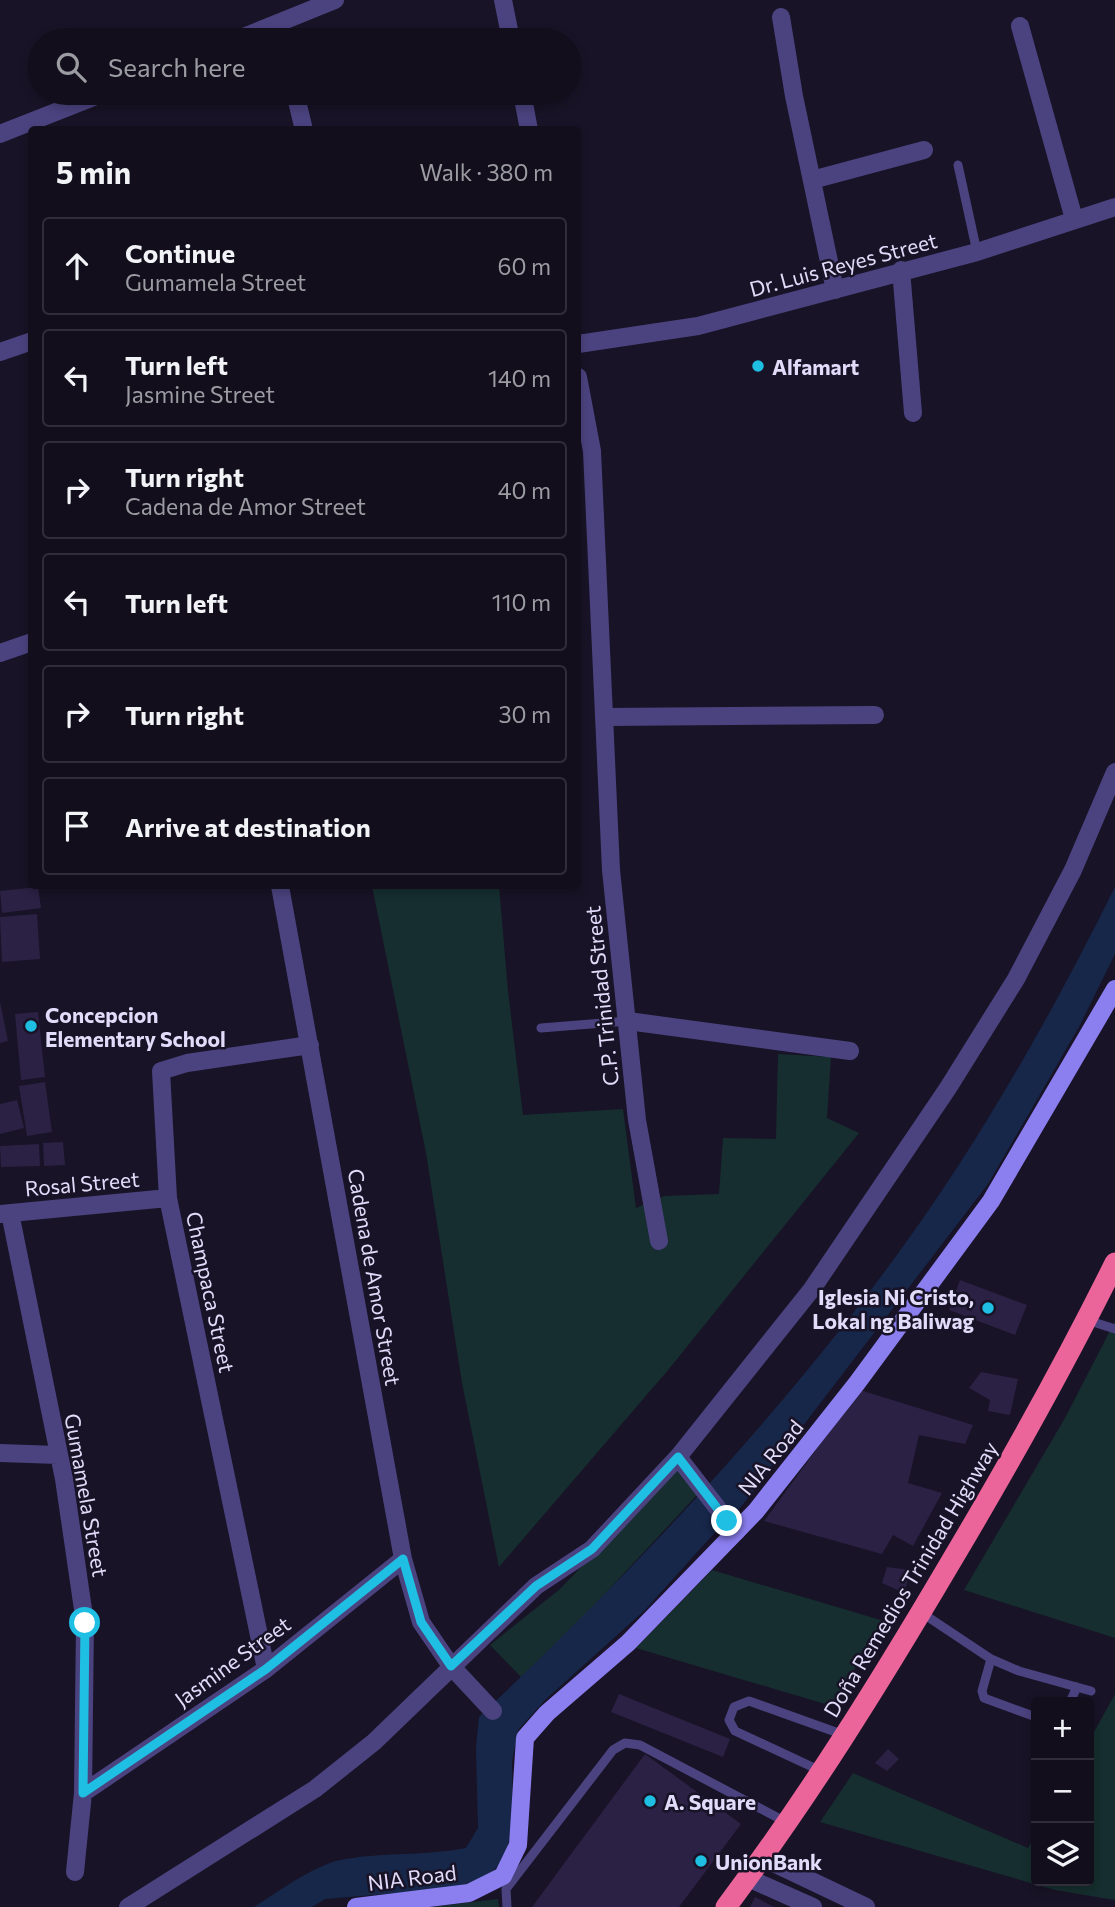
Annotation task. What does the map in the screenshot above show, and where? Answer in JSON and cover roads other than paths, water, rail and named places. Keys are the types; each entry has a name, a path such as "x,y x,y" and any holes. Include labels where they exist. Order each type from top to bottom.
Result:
{"highway":[{"name":"Doña Remedios Trinidad Highway","path":"726,1907 822,1771 922,1612 1016,1452 1115,1263"}],"street":[{"path":"286,28 335,0"},
{"path":"503,0 509,28"},
{"path":"781,17 794,96 835,290"},
{"path":"1020,26 1074,219"},
{"path":"0,134 74,105"},
{"path":"298,105 303,126"},
{"path":"524,105 528,126"},
{"path":"812,180 924,150"},
{"name":"Dr. Luis Reyes Street","path":"581,344 698,326 977,252 1115,207"},
{"path":"901,270 913,413"},
{"path":"0,352 28,342"},
{"name":"C.P. Trinidad Street","path":"581,410 605,717 611,870 637,1120 659,1241"},
{"path":"0,653 28,643"},
{"path":"605,717 875,715"},
{"path":"128,1907 315,1789 374,1742 536,1586 592,1549 678,1457 812,1289 948,1088 1016,979 1073,870 1115,772"},
{"name":"Cadena de Amor Street","path":"282,889 403,1559 421,1622 451,1666 493,1711"},
{"name":"NIA Road","path":"356,1907 469,1893 503,1876 518,1845 525,1738 547,1713 628,1643 731,1527 756,1511 857,1383 991,1201 1115,989"},
{"path":"628,1021 850,1051"},
{"name":"Champaca Street","path":"266,1669 168,1198 161,1071 187,1063 310,1045"},
{"name":"Rosal Street","path":"5,1214 168,1198"},
{"name":"Gumamela Street","path":"5,1214 64,1479 85,1623 83,1793 75,1872"},
{"path":"0,1452 58,1455"},
{"path":"678,1457 731,1527"},
{"name":"Jasmine Street","path":"83,1793 266,1669 403,1559"},
{"path":"761,1857 866,1907"},
{"path":"748,1878 813,1907"}],"lane":[{"path":"958,165 977,252"},
{"path":"541,1028 628,1021"},
{"path":"1087,1320 1115,1329"},
{"path":"922,1612 990,1660 1091,1691"},
{"path":"990,1660 982,1691 984,1698 1031,1715"},
{"path":"1072,1697 1077,1687"},
{"path":"822,1771 735,1731 729,1720 734,1707 749,1701 844,1735"},
{"path":"507,1907 506,1889 613,1750 625,1743 640,1745 786,1822"}],"water":[{"path":"1115,887 1115,954 1079,1027 988,1184 740,1508 645,1610 546,1699 518,1730 512,1762 513,1828 502,1862 487,1877 458,1888 325,1899 312,1907 254,1907 298,1879 334,1862 361,1857 466,1848 478,1828 476,1746 479,1717 590,1609 697,1497 799,1381 847,1321 925,1215 984,1124 1039,1031"}],"place":[{"name":"Alfamart","path":"758,366"},
{"name":"Concepcion Elementary School","path":"31,1026"},
{"name":"Iglesia Ni Cristo, Lokal ng Baliwag","path":"988,1308"},
{"name":"A. Square","path":"650,1801"},
{"name":"UnionBank","path":"701,1861"}]}
